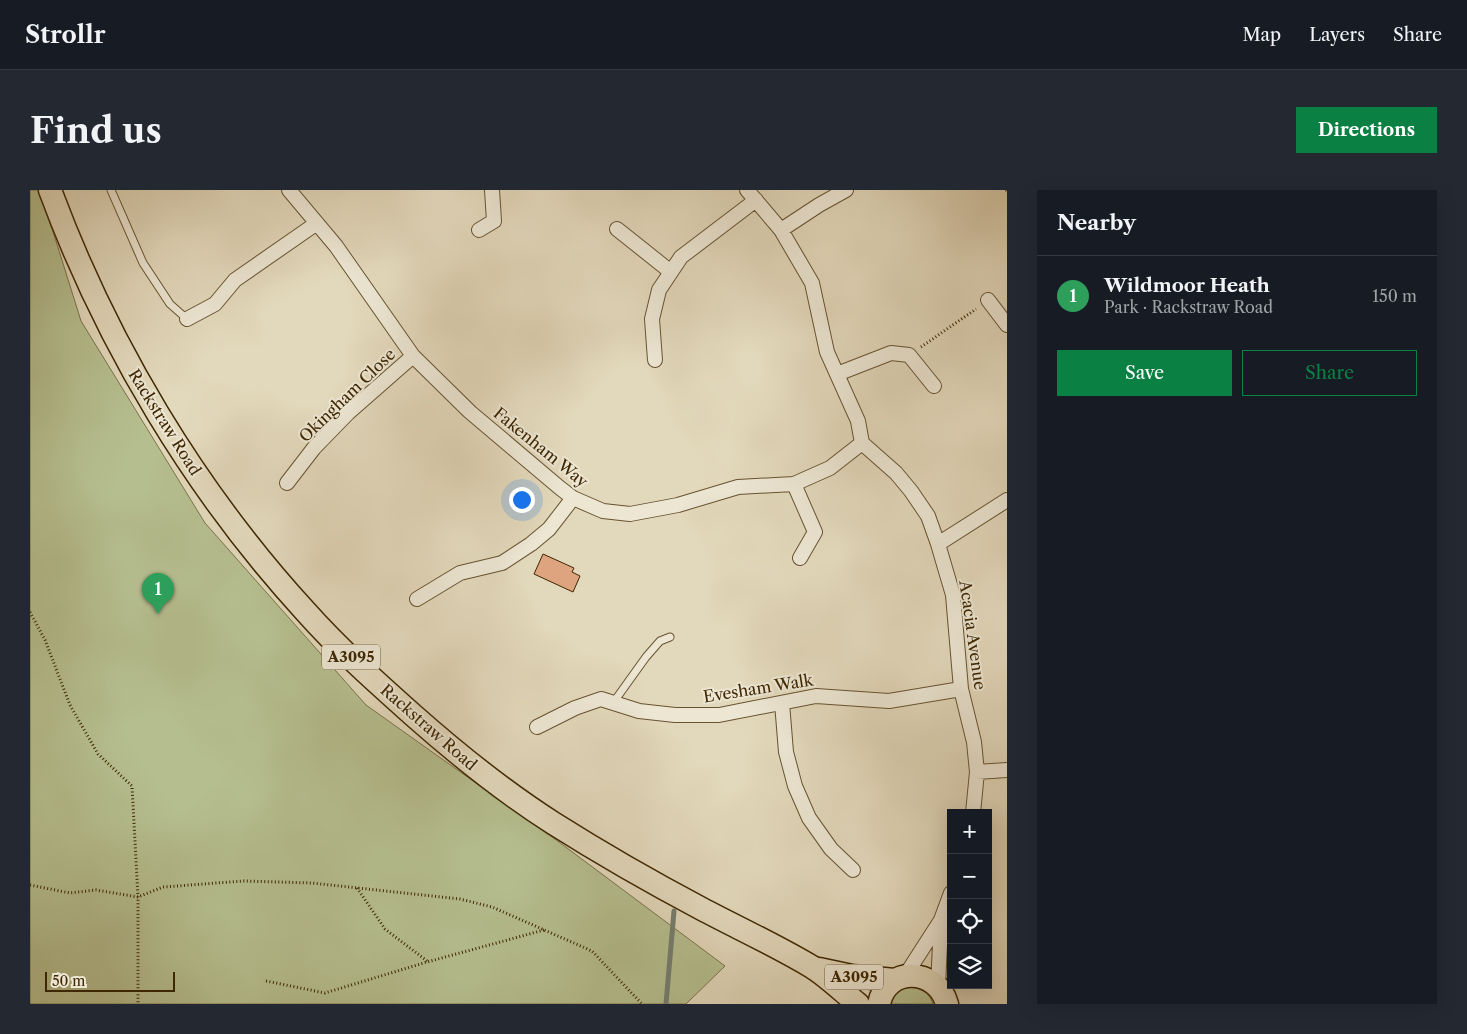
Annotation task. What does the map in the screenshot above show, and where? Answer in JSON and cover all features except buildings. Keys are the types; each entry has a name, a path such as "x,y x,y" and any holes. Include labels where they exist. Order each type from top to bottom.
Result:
{"main road":[{"name":"Rackstraw Road","path":"50,190 78,262 124,355 154,407 204,484 261,560 307,614 400,703 475,768 506,790 550,821 623,866 814,968 858,1004"},
{"name":"Rackstraw Road","path":"814,968 852,976 900,978 911,975 923,977 928,979 946,998"},
{"path":"879,1004 885,989 900,978"}],"street":[{"name":"Fakenham Way","path":"289,190 336,246 413,356 470,412 573,498 603,511 630,514 678,505 738,487 794,484 830,468 862,443"},
{"path":"479,230 494,222 492,190"},
{"path":"781,230 846,190"},
{"path":"656,360 652,319 659,290 681,257 752,195 781,230 812,283 827,352 858,421 862,443"},
{"path":"187,319 215,304 235,280 317,223"},
{"path":"617,229 671,272"},
{"path":"988,300 1007,324"},
{"path":"837,374 891,353 909,355 934,386"},
{"name":"Okingham Close","path":"287,484 321,441 348,414 413,356"},
{"name":"Acacia Avenue","path":"862,443 896,473 911,491 928,516 938,544 953,595 961,689 974,742 977,772 973,809"},
{"path":"794,484 815,532 800,558"},
{"path":"417,599 460,573 502,563 531,544 549,529 573,498"},
{"path":"938,544 1007,500"},
{"name":"Evesham Walk","path":"537,727 575,708 601,699 639,711 674,715 719,715 816,696 889,701 961,689"},
{"path":"782,703 786,752 795,786 809,818 831,849 853,870"},
{"path":"977,772 1007,770"},
{"path":"900,978 941,920 949,899"},
{"path":"941,920 946,998"}],"lane":[{"path":"111,190 143,263 170,304 187,319"},
{"path":"613,703 646,657 660,641 670,637"}],"path":[{"path":"909,355 988,300"},
{"path":"30,612 44,640 70,705 98,754 132,786 138,897 138,1004"},
{"path":"30,885 70,893 96,890 138,897 163,887 244,880 312,883 460,898 492,907 592,951 642,1004"},
{"path":"357,888 385,929 428,962"},
{"path":"266,981 325,993 544,930"}],"green space":[{"path":"30,190 40,190 81,321 205,523 366,705 559,842 725,966 686,1004 30,1004"},
{"path":"908,986 924,991 933,1004 888,1004 893,994"}],"waterway":[{"path":"666,1004 674,911"}],"place":[{"name":"Wildmoor Heath","path":"158,614"}]}
